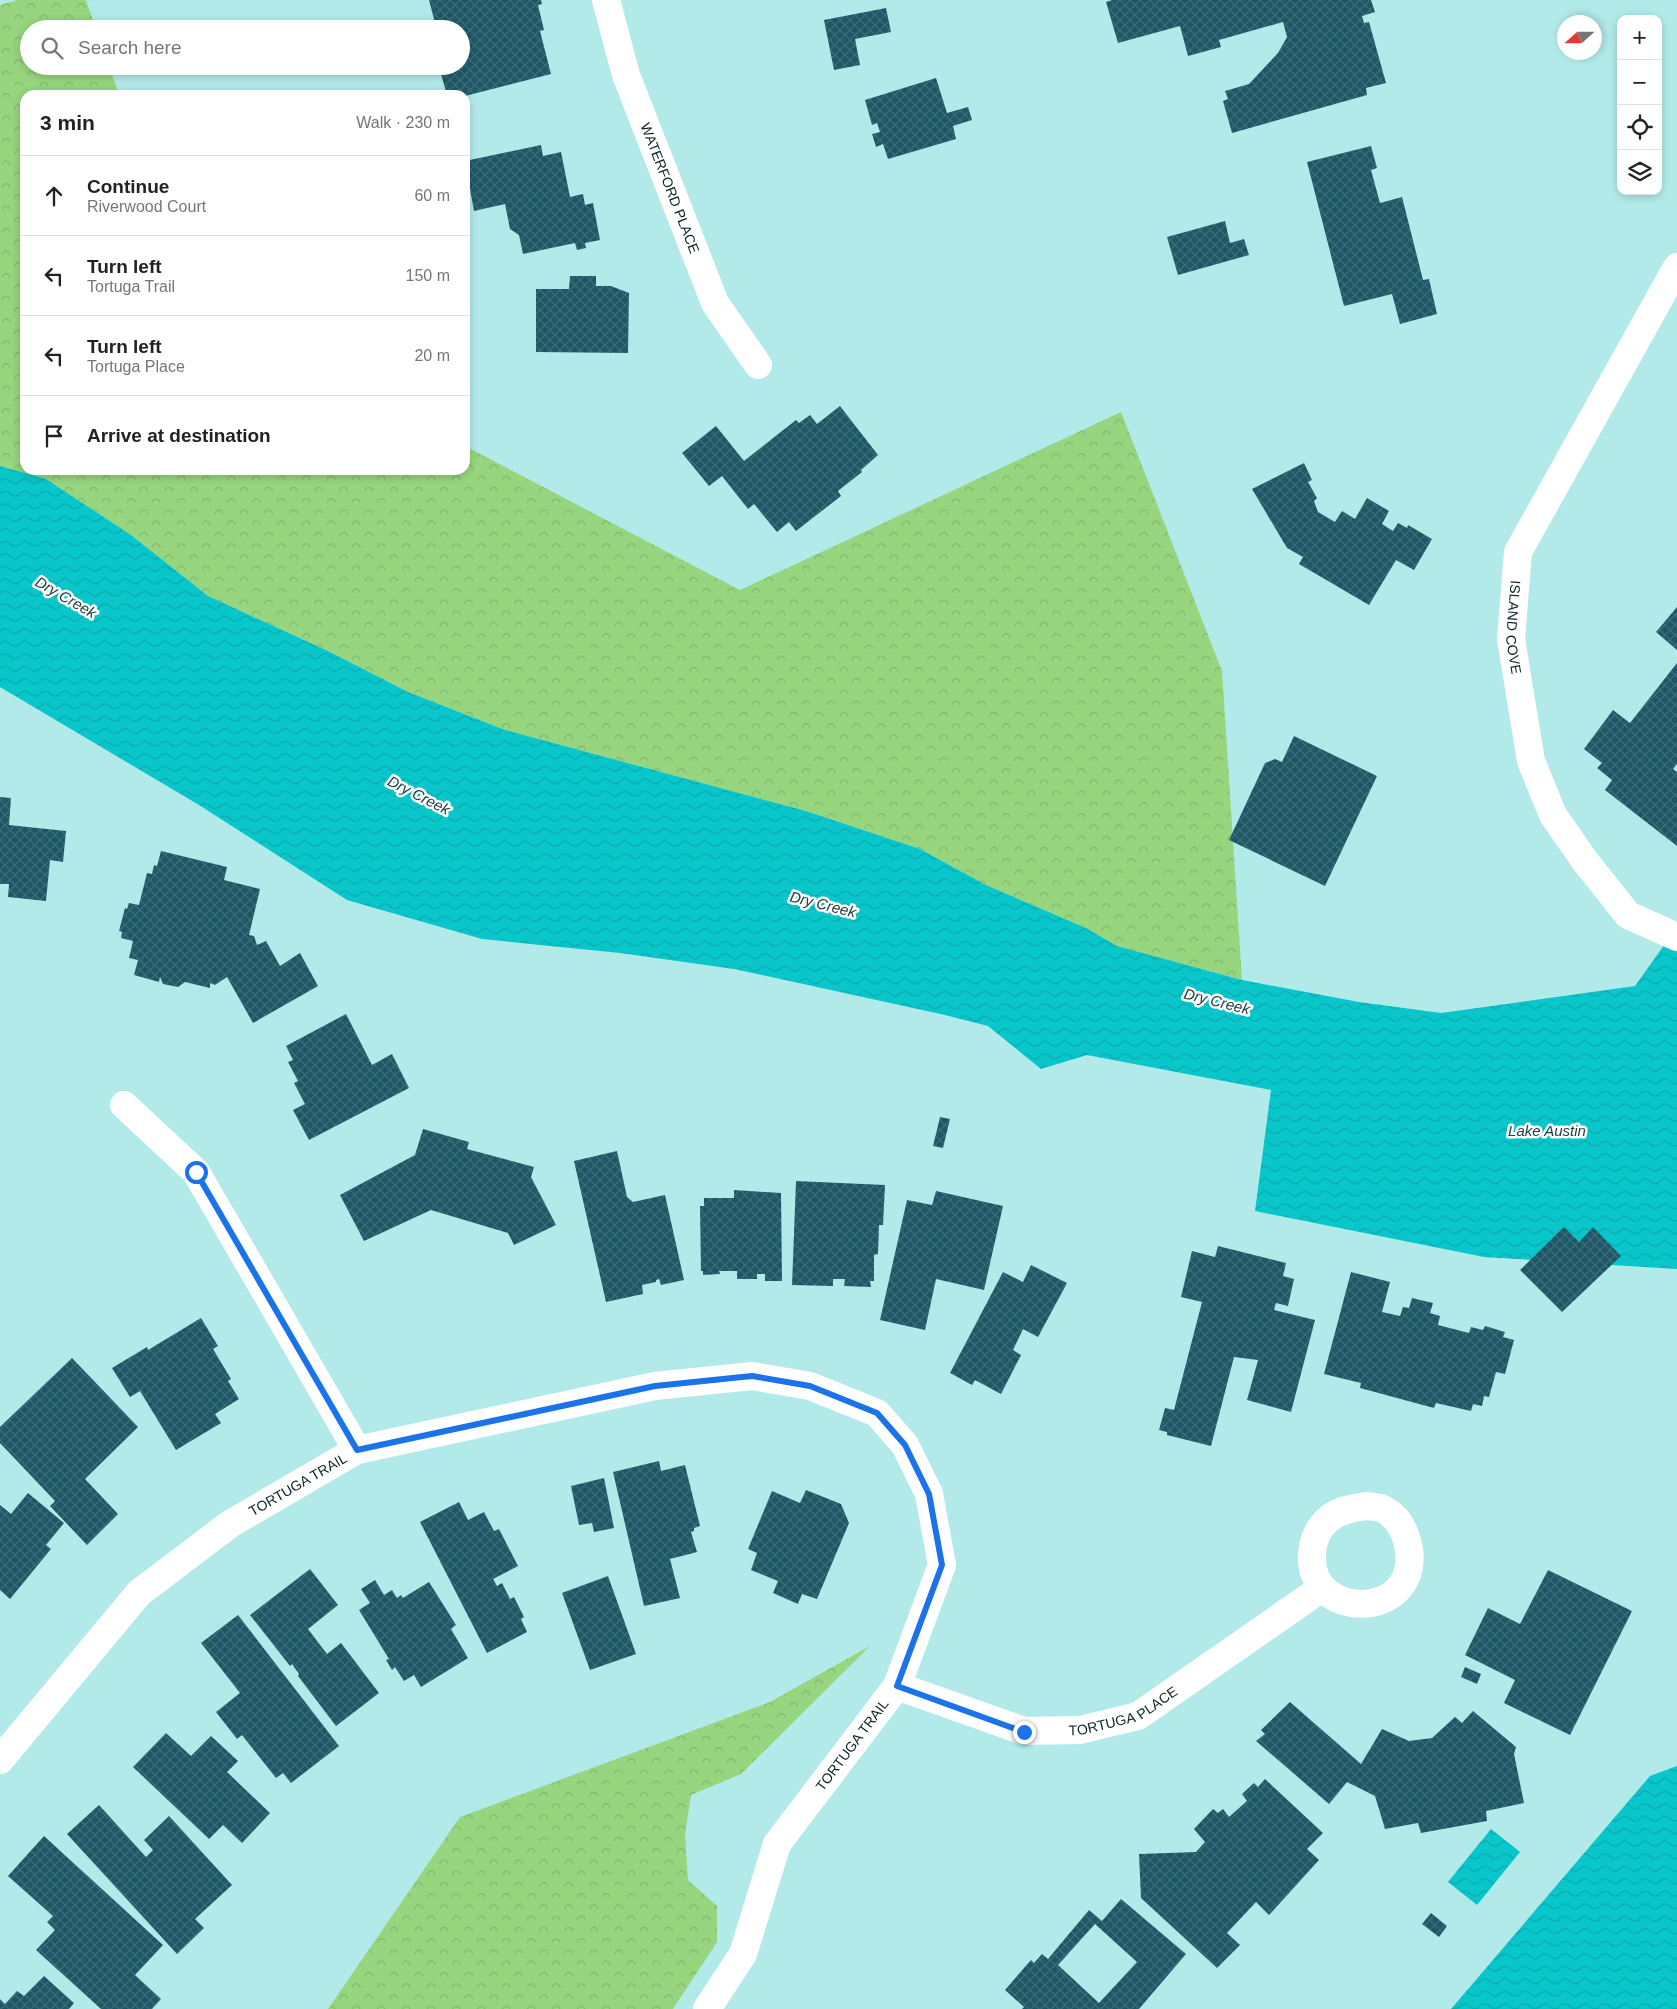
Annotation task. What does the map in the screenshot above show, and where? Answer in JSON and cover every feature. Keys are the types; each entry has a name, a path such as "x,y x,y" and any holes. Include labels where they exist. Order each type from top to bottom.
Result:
{"street":[{"name":"WATERFORD PLACE","path":"606,0 626,75 715,303 758,365"},
{"name":"ISLAND COVE","path":"1677,267 1518,552 1511,639 1531,762 1554,815 1585,861 1628,915 1677,937"},
{"path":"124,1105 196,1172 357,1450"},
{"name":"TORTUGA TRAIL","path":"0,1760 139,1592 230,1524 357,1450 655,1386 752,1376 810,1386 877,1413 905,1445 929,1494 942,1565 897,1686 777,1844 743,1954 707,2009"},
{"name":"TORTUGA PLACE","path":"897,1686 1024,1732 1080,1730 1138,1716 1322,1588"}],"green space":[{"path":"17,0 86,0 93,20 20,20 20,75 112,75 117,90 20,90 20,472 0,466 0,5"},
{"path":"1121,412 1222,671 1242,980 1117,946 1086,928 986,885 920,849 806,811 505,730 408,692 330,652 208,596 131,535 46,479 32,475 470,475 470,449 740,590"},
{"path":"870,1646 741,1774 691,1795 685,1835 688,1880 717,1906 717,1942 673,2009 328,2009 460,1817 770,1702"}],"water":[{"name":"Lake Austin","path":"0,466 20,472 20,475 32,475 46,479 131,535 208,596 330,652 408,692 505,730 806,811 920,849 986,885 1086,928 1117,946 1242,980 1359,1002 1441,1013 1635,986 1677,927 1677,1269 1484,1257 1255,1211 1271,1090 1087,1055 1041,1069 988,1026 945,1015 734,969 620,953 482,939 347,900 199,805 0,687"},
{"path":"1677,1766 1677,2009 1451,2009 1650,1776"},
{"path":"1491,1829 1520,1852 1477,1905 1448,1882"}],"building":[{"path":"429,0 541,0 542,4 538,5 544,30 540,31 551,74 470,95 470,90 446,90 441,75 470,75 470,20 434,20"},
{"path":"1112,0 1371,0 1375,12 1362,16 1364,23 1369,22 1386,83 1366,88 1367,95 1232,133 1223,101 1228,99 1225,91 1249,84 1278,53 1287,37 1283,22 1219,40 1221,47 1188,56 1180,26 1118,43 1106,2"},
{"path":"886,8 891,32 855,39 860,65 834,70 824,20"},
{"path":"936,78 947,113 968,107 972,120 953,126 956,139 888,159 883,144 876,147 872,134 880,132 877,123 872,125 865,100"},
{"path":"541,145 543,156 561,152 570,197 583,194 585,205 593,203 600,240 585,243 586,248 577,250 575,243 523,254 519,235 510,229 505,204 474,211 470,189 470,160"},
{"path":"1371,146 1377,168 1371,170 1380,203 1402,197 1423,280 1429,279 1437,314 1400,324 1392,294 1344,306 1307,162"},
{"path":"1225,221 1230,243 1244,239 1249,255 1178,275 1167,237"},
{"path":"570,276 596,276 596,286 611,286 629,293 628,353 536,352 536,289 569,289"},
{"path":"840,406 878,455 861,470 862,472 838,491 841,496 796,531 789,522 777,532 754,504 748,509 722,476 709,486 682,453 716,426 744,461 796,420 799,423 810,415 817,424"},
{"path":"1304,463 1312,480 1308,482 1317,498 1314,501 1318,512 1335,522 1342,511 1355,519 1367,498 1389,511 1382,524 1393,531 1398,523 1407,528 1408,525 1432,539 1414,570 1396,560 1369,605 1299,564 1303,557 1287,548 1252,489"},
{"path":"1677,607 1677,650 1656,632"},
{"path":"1677,663 1677,764 1673,769 1677,772 1677,846 1605,790 1612,780 1597,768 1602,763 1584,749 1613,710 1630,723"},
{"path":"1294,736 1377,776 1325,886 1229,840 1265,763 1275,759 1282,762"},
{"path":"0,797 11,798 9,825 66,831 63,862 50,860 46,901 8,897 9,884 0,884"},
{"path":"161,851 227,867 224,880 260,889 249,935 254,936 257,945 266,941 280,966 300,953 318,986 253,1023 227,977 215,985 210,983 210,988 185,982 178,987 163,984 160,977 159,982 134,975 138,960 129,958 133,941 121,938 122,932 119,931 125,908 127,909 129,903 139,905 147,873 152,874 154,865 157,866"},
{"path":"346,1014 372,1065 392,1054 409,1088 309,1140 293,1110 305,1104 294,1083 298,1081 288,1062 293,1060 286,1046"},
{"path":"940,1117 950,1119 943,1148 933,1146"},
{"path":"423,1129 469,1142 467,1149 534,1167 531,1177 556,1225 514,1245 508,1233 431,1210 364,1241 340,1195 415,1155"},
{"path":"617,1151 627,1197 633,1202 665,1195 684,1280 661,1285 659,1279 656,1282 642,1285 643,1294 606,1302 574,1161"},
{"path":"796,1181 885,1185 883,1225 879,1225 878,1254 874,1255 874,1281 870,1281 871,1287 844,1286 845,1279 833,1279 833,1286 792,1285"},
{"path":"734,1190 781,1193 782,1281 765,1281 765,1274 757,1274 757,1279 737,1279 737,1271 719,1271 720,1274 703,1275 703,1271 701,1271 700,1206 704,1206 704,1198 734,1198"},
{"path":"936,1191 1003,1206 984,1290 936,1279 925,1330 880,1320 907,1200 932,1205"},
{"path":"1564,1227 1579,1242 1593,1227 1621,1256 1562,1312 1520,1270"},
{"path":"1218,1246 1286,1263 1283,1276 1294,1279 1288,1306 1276,1303 1274,1310 1315,1320 1291,1412 1247,1400 1258,1360 1234,1357 1211,1446 1167,1435 1167,1432 1159,1430 1165,1408 1174,1410 1202,1302 1181,1297 1192,1251 1215,1257"},
{"path":"1031,1265 1067,1283 1038,1337 1023,1329 1013,1350 1021,1355 1001,1394 975,1380 972,1385 950,1373 1003,1272 1023,1282"},
{"path":"1351,1272 1390,1282 1382,1312 1400,1316 1403,1307 1409,1308 1412,1298 1433,1303 1430,1313 1440,1316 1438,1325 1469,1333 1471,1327 1483,1330 1485,1326 1505,1332 1503,1337 1514,1340 1505,1374 1496,1372 1489,1397 1484,1396 1482,1406 1473,1404 1471,1411 1436,1403 1434,1408 1360,1388 1361,1383 1324,1374"},
{"path":"201,1318 218,1346 213,1349 231,1379 228,1381 239,1399 215,1414 221,1423 176,1450 140,1391 130,1397 112,1368 147,1347 148,1350"},
{"path":"72,1358 138,1427 85,1479 118,1514 87,1545 50,1506 55,1501 0,1443 0,1427"},
{"path":"659,1461 661,1471 685,1465 700,1526 694,1528 694,1531 691,1532 697,1552 670,1559 680,1598 644,1606 613,1472"},
{"path":"604,1478 614,1528 594,1532 592,1523 579,1525 571,1486"},
{"path":"806,1490 841,1504 849,1523 817,1599 802,1594 798,1604 773,1593 778,1581 751,1570 757,1553 748,1549 772,1491 800,1503"},
{"path":"28,1493 64,1523 46,1545 51,1549 10,1599 0,1590 0,1505 11,1514"},
{"path":"459,1502 468,1520 484,1512 494,1531 499,1529 518,1566 493,1579 497,1586 502,1583 510,1599 514,1597 524,1617 521,1619 527,1632 487,1653 420,1522"},
{"path":"310,1569 338,1605 308,1629 327,1654 341,1643 379,1693 336,1726 298,1676 299,1674 292,1664 290,1666 250,1615"},
{"path":"1548,1570 1632,1611 1570,1735 1504,1703 1515,1680 1465,1655 1488,1608 1520,1624"},
{"path":"608,1576 636,1654 590,1670 562,1593"},
{"path":"375,1580 384,1595 392,1590 397,1598 401,1595 403,1598 429,1582 456,1625 451,1629 468,1658 421,1687 414,1675 404,1681 395,1667 392,1670 386,1660 389,1659 359,1610 370,1603 361,1589"},
{"path":"238,1615 339,1746 291,1783 283,1773 276,1778 242,1735 237,1739 216,1712 240,1693 201,1643"},
{"path":"1465,1667 1481,1674 1477,1684 1461,1677"},
{"path":"1290,1702 1361,1764 1382,1729 1409,1741 1432,1738 1455,1717 1462,1723 1473,1711 1516,1747 1514,1754 1524,1803 1486,1811 1487,1821 1421,1833 1418,1823 1385,1829 1375,1796 1347,1782 1329,1804 1256,1741 1265,1734 1261,1730"},
{"path":"166,1733 191,1756 211,1736 238,1761 227,1772 270,1813 242,1843 223,1825 209,1839 133,1767"},
{"path":"1265,1779 1323,1833 1307,1849 1319,1860 1269,1915 1256,1902 1227,1933 1240,1945 1217,1968 1141,1898 1139,1854 1196,1852 1205,1842 1194,1829 1213,1809 1218,1813 1223,1809 1229,1817 1247,1801 1242,1794 1254,1783 1258,1787"},
{"path":"99,1805 146,1857 153,1850 144,1840 169,1816 232,1885 195,1919 204,1928 177,1954 67,1834"},
{"path":"44,1836 163,1945 135,1975 161,1999 152,2009 101,2009 36,1950 55,1930 47,1922 53,1916 8,1876"},
{"path":"1121,1899 1186,1954 1139,2009 1022,2009 1024,2007 1005,1990 1031,1960 1034,1963 1042,1954 1048,1959 1089,1910 1102,1921","holes":["1095,1924 1137,1962 1099,2003 1058,1965"]},
{"path":"1431,1913 1447,1926 1439,1937 1422,1924"},
{"path":"44,1976 74,2003 69,2009 0,2009 0,1999 5,2004 17,1991 24,1996"}],"route":[{"path":"196,1172 357,1450 655,1386 752,1376 810,1386 877,1413 905,1445 929,1494 942,1565 897,1686 1024,1732"}],"water label":[{"name":"Dry Creek","path":"66,597"},
{"name":"Dry Creek","path":"419,795"},
{"name":"Dry Creek","path":"823,904"},
{"name":"Dry Creek","path":"1217,1001"}]}
